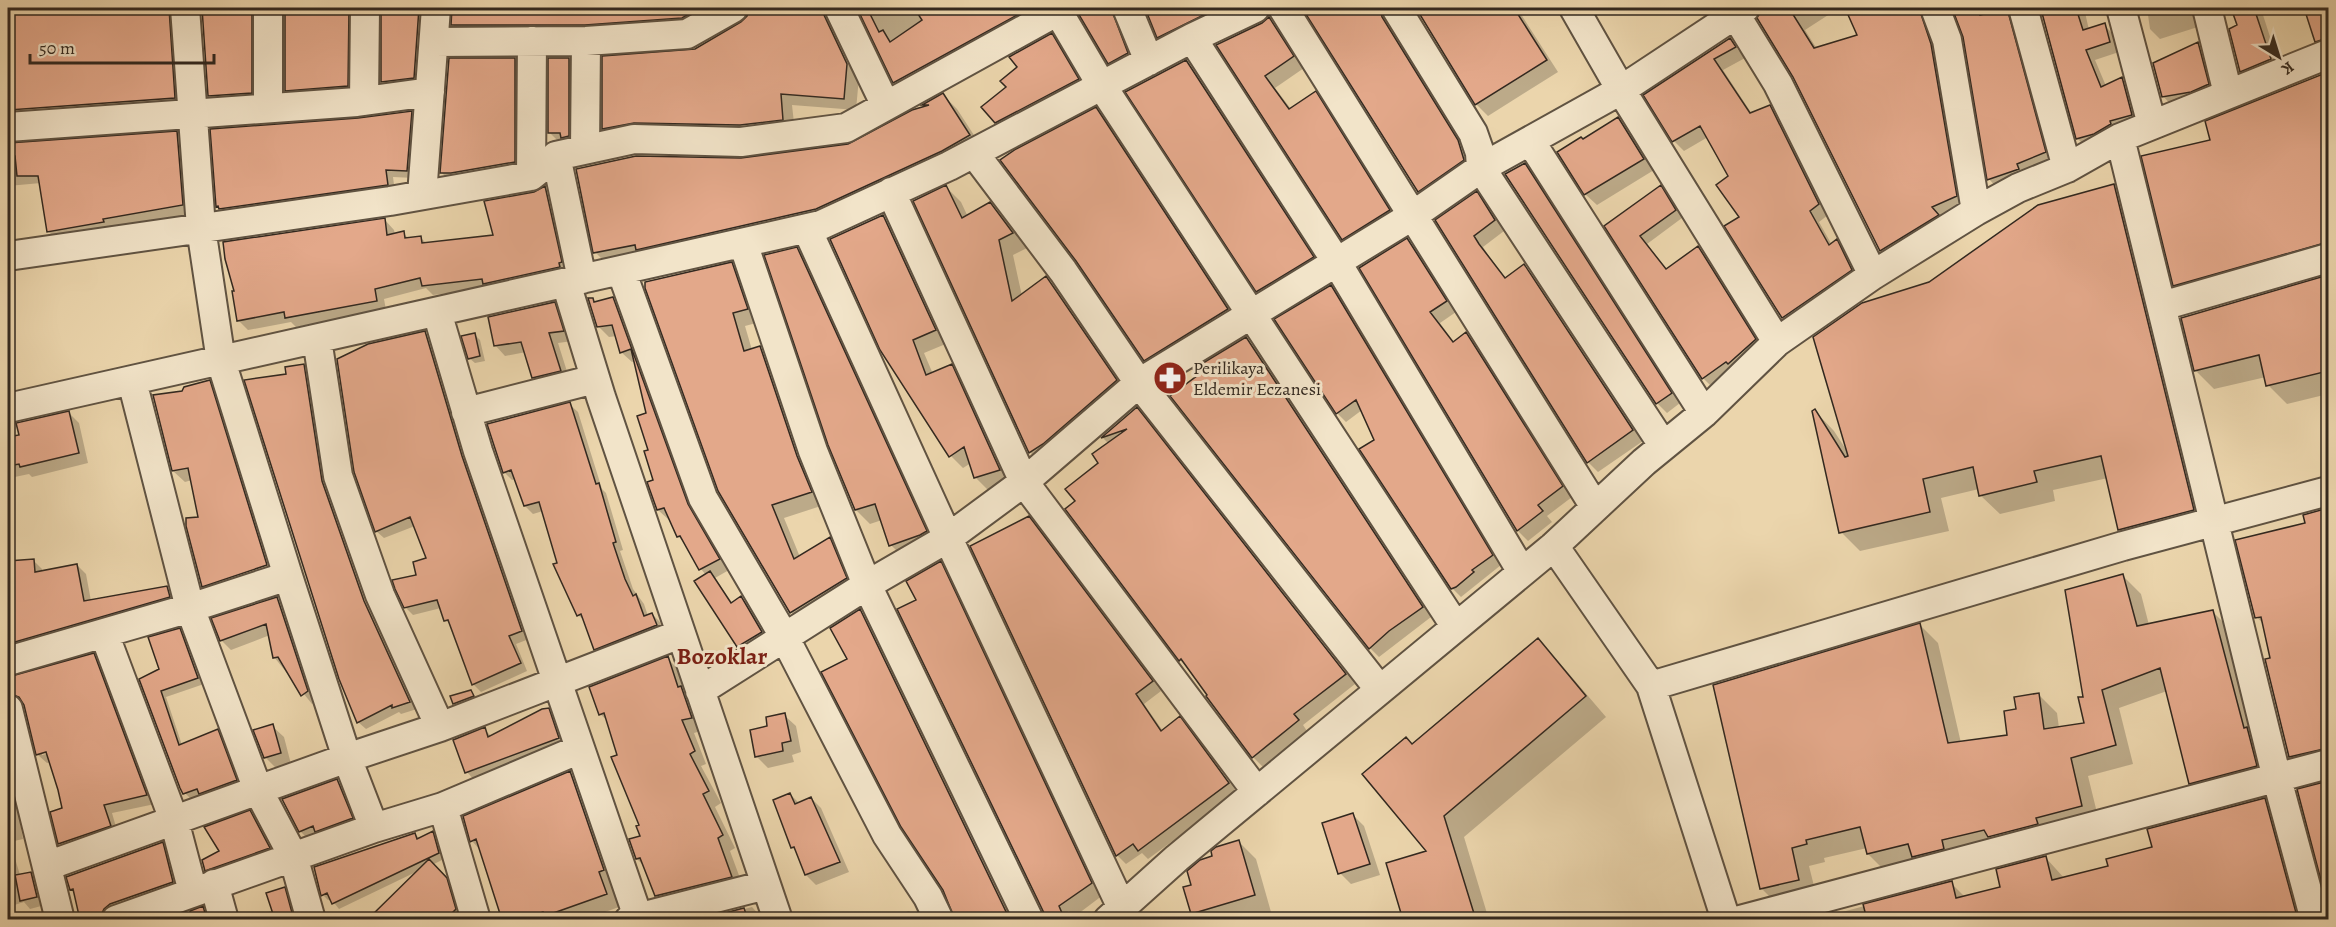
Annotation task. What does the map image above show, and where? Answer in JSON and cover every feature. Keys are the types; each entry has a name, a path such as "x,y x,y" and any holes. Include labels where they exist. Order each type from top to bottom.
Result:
{"street":[{"path":"185,8 201,228 221,361 347,758 374,828"},
{"path":"268,8 268,108"},
{"path":"364,101 365,8"},
{"path":"422,195 436,8"},
{"path":"434,42 586,41 687,21 733,8"},
{"path":"839,8 886,106"},
{"path":"1127,8 1149,61"},
{"path":"8,408 821,225 974,153 1192,38 1256,8"},
{"path":"1283,8 1595,507"},
{"path":"1396,8 1473,133 1480,153 1481,168 1663,445"},
{"path":"1574,8 1621,90 1777,342"},
{"path":"1935,8 1947,40 1976,211"},
{"path":"2023,8 2067,168"},
{"path":"2121,8 2152,125"},
{"path":"2207,8 2228,94"},
{"path":"8,256 422,195 531,176 556,156 634,139 741,142 846,128 1057,9 1102,86 1456,627"},
{"path":"700,691 867,585 948,538 1024,482 1139,383 1412,216 1481,168 1621,90 1740,11 1873,275"},
{"path":"1192,38 1336,261 1522,572"},
{"path":"531,176 532,41"},
{"path":"585,150 586,41"},
{"path":"807,229 948,538 1115,914 1257,792 1554,546 1663,445 1704,413 1777,342 1873,275 1976,211 2018,188 2067,168 2120,138 2328,54"},
{"path":"8,127 364,101 430,92"},
{"path":"2120,138 2277,779 2315,920"},
{"path":"1531,142 1704,413"},
{"path":"974,153 1069,280 1139,383 1380,690"},
{"path":"556,156 574,281 595,379 778,920"},
{"path":"891,192 1024,482 1257,792"},
{"path":"743,243 813,451 867,585 1029,920"},
{"path":"2162,306 2328,258"},
{"path":"621,270 703,498 785,638 887,836 928,897 939,920"},
{"path":"437,312 466,412 580,749 634,918 766,885"},
{"path":"317,339 338,476 380,595 440,727"},
{"path":"466,412 595,379"},
{"path":"132,381 190,608 258,790 293,856 311,920"},
{"path":"1651,686 2123,546 2328,491"},
{"path":"1554,546 1651,686 1726,920"},
{"path":"8,661 190,608 288,576"},
{"path":"104,633 174,820 203,888 224,920"},
{"path":"46,866 440,727 680,634"},
{"path":"8,709 15,768 46,866 60,920"},
{"path":"116,920 374,828 443,807 580,749"},
{"path":"1740,920 2328,765"},
{"path":"443,807 476,920"}],"building":[{"path":"8,8 169,8 175,98 9,110 12,76 8,77"},
{"path":"202,8 252,8 252,93 208,96"},
{"path":"285,8 349,8 348,86 285,91"},
{"path":"381,8 419,8 414,78 381,82"},
{"path":"452,8 700,8 682,18 585,25 451,25"},
{"path":"749,8 823,8 824,15 847,64 844,99 781,94 783,120 740,125 634,123 602,129 602,56 695,49 741,22 747,16"},
{"path":"857,8 867,8 879,32 883,30 890,42 922,20 914,8 1030,8 893,83"},
{"path":"1075,8 1111,8 1128,53 1108,64"},
{"path":"1145,8 1218,8 1157,38"},
{"path":"1302,8 1380,8 1382,17 1458,140 1464,160 1418,192"},
{"path":"1427,8 1514,8 1547,60 1475,105 1419,13"},
{"path":"1762,8 1789,8 1814,48 1857,35 1845,8 1919,8 1931,44 1957,196 1932,207 1939,215 1880,251 1793,77 1757,18"},
{"path":"1952,8 1978,8 1980,15 2007,8 2046,152 2017,164 2019,169 1987,180 1963,37"},
{"path":"2061,8 2076,8 2083,30 2105,23 2110,42 2086,50 2101,87 2122,77 2132,115 2110,121 2111,124 2094,134 2076,139 2042,13"},
{"path":"2231,8 2254,8 2271,59 2240,72 2229,29 2237,25"},
{"path":"2304,8 2328,8 2328,38 2315,42"},
{"path":"1269,17 1294,56 1265,76 1289,109 1316,91 1390,210 1342,240 1216,45 1262,23"},
{"path":"1052,33 1079,79 995,123 981,107 1006,87 1000,81 1017,67 1009,57"},
{"path":"1730,38 1736,47 1714,59 1750,113 1770,105 1819,204 1810,211 1829,245 1837,239 1852,270 1782,318 1724,226 1739,217 1716,185 1728,176 1700,126 1672,142 1643,95"},
{"path":"2198,42 2209,84 2191,92 2162,97 2153,63"},
{"path":"449,58 515,58 515,162 440,173"},
{"path":"548,58 569,58 569,136 561,138 560,133 548,133"},
{"path":"1186,60 1314,257 1256,292 1125,92"},
{"path":"2328,72 2328,242 2173,286 2141,156 2210,140 2205,121"},
{"path":"943,93 970,135 942,151 816,209 636,250 635,245 593,253 576,169 636,156 741,158 848,144 912,110 929,105 922,105"},
{"path":"1096,107 1228,309 1144,361 1076,261 1000,160 1016,149"},
{"path":"412,111 407,171 386,170 388,185 219,209 218,206 216,207 210,129 358,118"},
{"path":"1618,117 1644,159 1584,195 1557,152"},
{"path":"177,131 183,205 103,219 104,222 47,232 38,176 17,176 15,156 8,156 8,143"},
{"path":"1525,163 1672,393 1656,404 1505,174"},
{"path":"2114,184 2194,510 2118,530 2101,456 2034,471 2037,482 1979,496 1973,467 1923,479 1930,512 1839,533 1812,411 1815,409 1845,457 1848,456 1813,337 1862,303 1929,282 2038,205"},
{"path":"946,185 962,218 990,202 1013,233 999,240 1012,301 1046,276 1117,380 1043,444 1029,453 913,201"},
{"path":"1661,185 1676,210 1640,236 1666,269 1698,246 1756,339 1728,364 1726,362 1702,379 1604,226"},
{"path":"545,186 562,262 559,263 560,267 483,284 482,279 422,286 420,278 375,289 377,301 285,318 284,312 237,321 232,291 234,291 223,242 385,218 387,235 404,231 405,238 421,236 422,243 493,235 484,201 534,192"},
{"path":"1477,191 1495,220 1474,236 1479,244 1505,278 1524,264 1633,430 1587,463 1435,220"},
{"path":"883,215 936,330 913,340 926,375 952,364 1000,470 974,478 964,447 949,457 880,350 830,239"},
{"path":"1407,238 1447,301 1430,312 1453,342 1466,332 1563,486 1538,505 1543,511 1517,531 1359,268"},
{"path":"797,247 927,531 920,535 889,546 875,504 855,510 828,445 764,255"},
{"path":"732,262 748,309 733,313 744,351 760,346 797,456 812,492 772,505 794,559 830,537 847,578 790,613 718,491 645,288 645,282"},
{"path":"2328,275 2328,371 2266,386 2259,355 2194,371 2181,318"},
{"path":"1331,285 1493,555 1472,570 1474,572 1456,587 1451,589 1359,449 1374,440 1356,400 1336,414 1274,319"},
{"path":"613,297 688,504 720,559 699,570 680,536 677,537 664,508 657,510 647,482 653,480 644,451 648,450 637,416 646,413 631,349 620,353 612,325 597,327 588,298 593,298 594,302"},
{"path":"555,302 564,331 549,333 561,371 532,378 521,342 494,346 488,317"},
{"path":"425,331 462,456 522,631 509,636 521,663 472,685 448,620 444,621 437,600 404,608 395,589 392,580 416,575 413,562 426,558 410,517 375,532 354,472 337,359 368,344"},
{"path":"475,333 480,356 468,359 461,336"},
{"path":"1246,337 1423,607 1389,631 1369,649 1170,396 1198,375 1193,369"},
{"path":"304,364 322,481 364,601 410,702 392,708 392,705 357,723 339,679 244,380 286,374 285,367"},
{"path":"210,380 267,565 202,587 186,526 186,518 198,517 188,468 172,471 153,395 182,391 184,387"},
{"path":"570,402 596,484 599,483 616,542 613,543 625,579 633,596 636,594 644,616 652,613 657,625 594,650 581,614 577,616 553,564 557,563 539,502 524,506 511,470 503,473 487,424"},
{"path":"1137,407 1346,674 1294,714 1299,720 1252,758 1181,659 1179,661 1065,509 1075,501 1065,489 1098,463 1092,454 1127,429 1101,438"},
{"path":"69,411 79,453 20,467 19,464 8,466 8,437 19,435 16,423"},
{"path":"2328,508 2328,748 2289,757 2265,659 2270,658 2261,617 2255,618 2235,540 2305,523 2303,515"},
{"path":"1029,516 1153,681 1136,694 1161,731 1180,716 1229,783 1138,851 1133,844 1116,856 970,546"},
{"path":"34,559 35,572 77,564 84,601 167,586 170,597 8,644 8,561"},
{"path":"941,561 1092,883 1059,906 1065,920 1045,920 1044,913 897,609 916,600 906,581"},
{"path":"710,571 731,603 741,596 762,632 737,647 694,581"},
{"path":"2123,574 2137,626 2213,610 2244,728 2247,727 2257,766 2189,784 2160,668 2102,690 2116,745 2071,758 2082,806 2036,818 2038,824 1988,837 1984,830 1942,840 1944,849 1912,857 1908,844 1867,854 1860,827 1806,840 1807,844 1792,848 1799,880 1760,889 1713,685 1920,623 1948,743 2007,735 2004,711 2016,709 2014,697 2039,693 2044,729 2084,723 2078,697 2083,697 2065,590"},
{"path":"277,597 308,691 301,696 278,657 273,658 266,624 220,641 211,618"},
{"path":"860,609 1010,920 955,920 943,890 901,827 821,672 847,659 830,628"},
{"path":"180,628 198,678 161,691 179,745 218,729 237,780 199,794 197,789 183,794 139,679 159,669 148,637"},
{"path":"1538,638 1586,696 1444,816 1476,920 1403,920 1386,863 1426,851 1362,774 1406,737 1412,744"},
{"path":"94,653 147,795 104,805 111,826 58,844 50,812 62,808 58,790 46,752 36,755 24,705 19,697 8,693 8,677"},
{"path":"668,656 678,687 681,686 692,718 682,720 695,751 690,754 709,791 703,794 723,835 718,838 732,877 655,896 640,858 636,859 629,839 640,836 636,826 639,825 611,757 617,755 604,713 599,715 589,687"},
{"path":"471,690 474,696 453,704 450,696"},
{"path":"549,708 559,738 465,773 453,740 485,727 488,737 542,709"},
{"path":"785,713 791,741 782,743 783,751 755,757 750,730 767,726 766,717"},
{"path":"273,724 281,753 264,758 253,730"},
{"path":"570,771 604,870 599,872 607,894 545,916 543,912 522,920 502,920 476,839 470,842 463,816"},
{"path":"337,779 353,818 315,832 313,826 299,832 282,799"},
{"path":"2328,781 2328,907 2297,789"},
{"path":"790,793 795,804 811,797 840,862 805,875 794,847 791,848 773,800"},
{"path":"2265,798 2298,920 1867,920 1863,904 1952,881 1956,898 2000,887 1996,869 2046,856 2052,880 2108,866 2106,859 2152,847 2147,829"},
{"path":"250,810 270,848 205,871 202,860 219,851 204,827"},
{"path":"1353,813 1370,864 1338,874 1322,823"},
{"path":"433,831 439,853 332,904 327,893 321,896 314,867 415,833 417,839"},
{"path":"1239,840 1255,895 1191,914 1183,887 1191,885 1187,871 1200,860 1212,856 1211,851 1216,847"},
{"path":"163,842 173,882 110,904 100,917 80,920 73,889 70,890 66,877"},
{"path":"429,859 447,878 456,909 445,920 367,920"},
{"path":"31,872 37,897 20,901 15,875"},
{"path":"285,887 294,920 275,920 266,893"},
{"path":"203,906 207,920 193,920 190,911"},
{"path":"744,908 748,920 698,920"}],"place":[{"name":"Perilikaya Eldemir Eczanesi","path":"1170,378"}],"district":[{"name":"Bozoklar","path":"722,656"}]}
